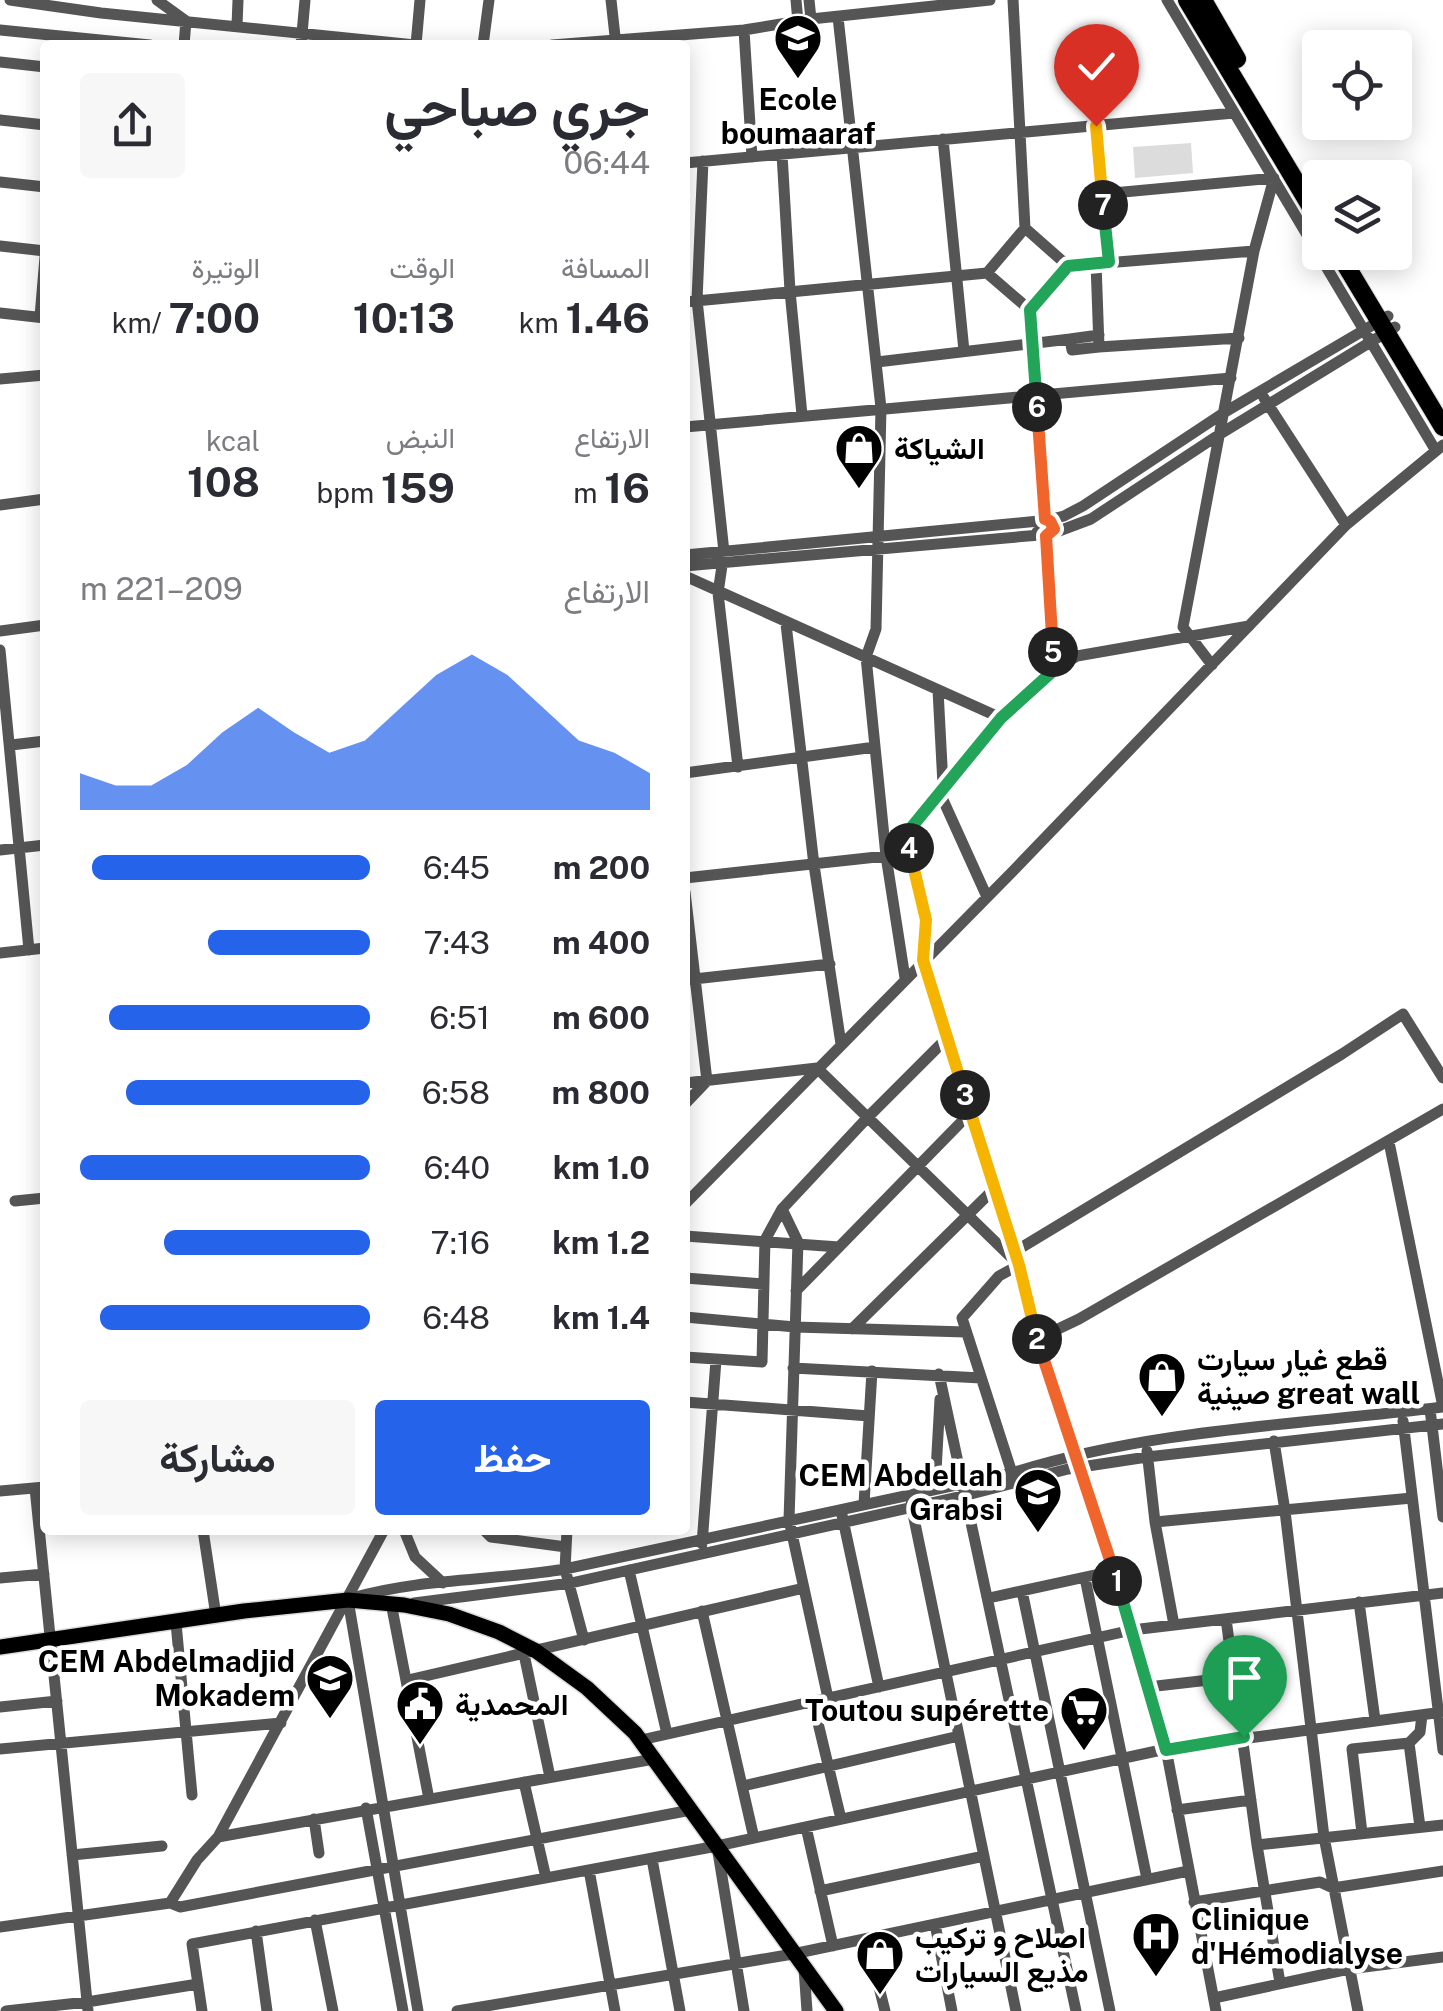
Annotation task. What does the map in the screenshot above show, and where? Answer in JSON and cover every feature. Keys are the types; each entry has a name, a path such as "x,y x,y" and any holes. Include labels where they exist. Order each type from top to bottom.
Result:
{"highway":[{"path":"1187,0 1302,192"},
{"path":"1203,0 1302,171"},
{"path":"1348,270 1443,427"},
{"path":"1357,270 1381,328 1443,408"}],"main road":[{"path":"0,1647 348,1600 449,1614 499,1632 587,1688 641,1740 836,2011"}],"street":[{"path":"11,0 334,40"},
{"path":"120,14 123,0"},
{"path":"157,0 186,21"},
{"path":"237,26 238,0"},
{"path":"302,38 305,0"},
{"path":"416,40 420,0"},
{"path":"484,40 489,0"},
{"path":"611,0 616,40"},
{"path":"796,0 798,22"},
{"path":"809,0 811,19"},
{"path":"653,40 913,4 990,0"},
{"path":"691,301 987,272 1025,228 1013,0"},
{"path":"690,1199 1346,525 1440,448 1381,328 1274,178 1167,0"},
{"path":"99,40 101,13"},
{"path":"838,17 881,408 876,628 866,657 886,856 906,978"},
{"path":"184,40 186,21"},
{"path":"0,30 82,40"},
{"path":"744,30 752,157"},
{"path":"0,62 40,66"},
{"path":"690,163 1234,112"},
{"path":"0,120 40,124"},
{"path":"1096,126 1102,194 1099,341"},
{"path":"942,139 964,351"},
{"path":"782,154 802,415"},
{"path":"703,162 691,301 711,423 724,557 718,593 738,767"},
{"path":"1102,194 1274,178"},
{"path":"1212,665 1183,627 1254,251 1274,178"},
{"path":"0,182 40,186"},
{"path":"1025,228 1068,266"},
{"path":"0,246 40,253"},
{"path":"1054,670 1030,310 1068,266 1254,251"},
{"path":"987,272 1030,310"},
{"path":"0,313 40,317"},
{"path":"1045,528 1226,412 1381,328"},
{"path":"690,565 724,557 1045,528 1091,520 1381,328"},
{"path":"877,362 1070,339 1239,338"},
{"path":"0,380 40,376"},
{"path":"690,426 1232,378"},
{"path":"1261,392 1346,525"},
{"path":"0,505 40,501"},
{"path":"690,555 724,557"},
{"path":"690,579 1001,718"},
{"path":"786,624 814,865 841,1044"},
{"path":"690,877 886,856 1001,718 1054,670 1077,656 1249,626"},
{"path":"0,634 40,629"},
{"path":"0,650 29,950"},
{"path":"938,690 941,788 986,897"},
{"path":"11,745 40,742"},
{"path":"690,772 876,748"},
{"path":"0,783 14,782"},
{"path":"906,834 926,920 923,960 1166,1750 1215,2004 1280,1983 1443,1957"},
{"path":"0,850 40,846"},
{"path":"0,954 40,949"},
{"path":"707,1081 690,980 830,964"},
{"path":"1012,1473 962,1318 1014,1257 1404,1014 1443,1078"},
{"path":"690,1357 762,1362 765,1240 782,1210 948,1038"},
{"path":"690,1083 817,1068"},
{"path":"817,1068 1014,1257"},
{"path":"690,1099 707,1081"},
{"path":"1037,1339 1080,1319 1443,1109"},
{"path":"796,1291 970,1112"},
{"path":"1388,1142 1439,1408 1443,1517"},
{"path":"852,1330 995,1188"},
{"path":"15,1200 40,1200"},
{"path":"782,1210 798,1242 790,1527 828,1698"},
{"path":"690,1236 839,1248"},
{"path":"690,1278 764,1284"},
{"path":"690,1317 794,1327 966,1332"},
{"path":"703,1553 716,1360"},
{"path":"793,1368 981,1378"},
{"path":"864,1504 872,1372"},
{"path":"940,1378 1076,2011"},
{"path":"935,1489 940,1378"},
{"path":"690,1402 869,1416"},
{"path":"842,1516 864,1504 910,1501 935,1489 966,1489 1076,1453 1439,1408"},
{"path":"1402,1412 1423,1595 1439,1685 1443,1750"},
{"path":"348,1600 397,1587 503,1579 565,1568 1081,1467 1437,1425"},
{"path":"1272,1427 1286,1511 1324,1837 1358,2011"},
{"path":"1146,1442 1155,1522 1174,1625"},
{"path":"0,1491 40,1487"},
{"path":"1155,1522 1412,1498"},
{"path":"910,1501 1016,2011"},
{"path":"842,1516 879,1687"},
{"path":"429,1799 397,1604 571,1583 703,1553 790,1527"},
{"path":"42,1535 88,2007"},
{"path":"204,1535 216,1616"},
{"path":"170,1903 197,1860 218,1837 381,1535"},
{"path":"406,1535 416,1557 444,1583"},
{"path":"489,1535 566,1547"},
{"path":"567,1535 565,1568 584,1640"},
{"path":"628,1570 667,1734"},
{"path":"989,1598 1114,1571"},
{"path":"0,1578 44,1574"},
{"path":"1084,1578 1146,1879"},
{"path":"408,1680 804,1588"},
{"path":"1022,1591 1110,2011"},
{"path":"641,1740 1132,1630 1443,1593"},
{"path":"348,1600 418,2011"},
{"path":"1359,1602 1375,1720"},
{"path":"702,1611 754,1838"},
{"path":"1226,1619 1256,1845 1280,1983"},
{"path":"176,1622 192,1796"},
{"path":"530,1653 550,1777"},
{"path":"1148,1687 1235,1678"},
{"path":"0,1707 57,1701"},
{"path":"813,1702 842,1820"},
{"path":"202,2011 192,1944 717,1846 1166,1750 1440,1712"},
{"path":"1362,1833 1352,1749 1409,1743 1420,1732 1422,1714"},
{"path":"0,1749 281,1723"},
{"path":"743,1786 959,1736"},
{"path":"1409,1743 1420,1827"},
{"path":"218,1837 654,1759"},
{"path":"524,1782 546,1878"},
{"path":"1177,1810 1251,1800"},
{"path":"366,1808 403,2011"},
{"path":"0,1927 170,1903 180,1907 691,1810"},
{"path":"314,1819 319,1853"},
{"path":"1256,1845 1443,1824"},
{"path":"806,1827 833,1946"},
{"path":"72,1855 162,1846"},
{"path":"717,1846 744,2011"},
{"path":"820,1890 984,1856"},
{"path":"652,1858 680,2011"},
{"path":"589,1870 615,2011"},
{"path":"457,2011 736,1964 799,1961 833,1946 1188,1870"},
{"path":"1194,1902 1320,1882 1332,1888 1443,1871"},
{"path":"315,1920 333,2011"},
{"path":"935,1924 952,2011"},
{"path":"256,1932 268,2011"},
{"path":"866,1939 885,2011"},
{"path":"799,1961 808,2011"},
{"path":"6,2011 88,2007 198,1984"},
{"path":"550,1995 553,2011"}],"shaded area":[{"path":"1191,143 1193,173 1135,178 1133,147"}],"place":[{"name":"Ecole boumaaraf","path":"798,80"},
{"name":"الشياكة","path":"859,490"},
{"name":"قطع غيار سيارت صينية great wall","path":"1162,1418"},
{"name":"CEM Abdellah Grabsi","path":"1038,1534"},
{"name":"CEM Abdelmadjid Mokadem","path":"330,1720"},
{"name":"المحمدية","path":"420,1746"},
{"name":"Toutou supérette","path":"1084,1752"},
{"name":"Clinique d'Hémodialyse","path":"1156,1978"},
{"name":"اصلاح و تركيب مذيع السيارات","path":"880,1996"}],"route":[{"path":"1096,126 1109,262 1068,266 1030,310 1045,519 1054,529 1046,536 1054,670 1001,718 906,834 926,920 923,960 1166,1750 1244,1737"}]}
